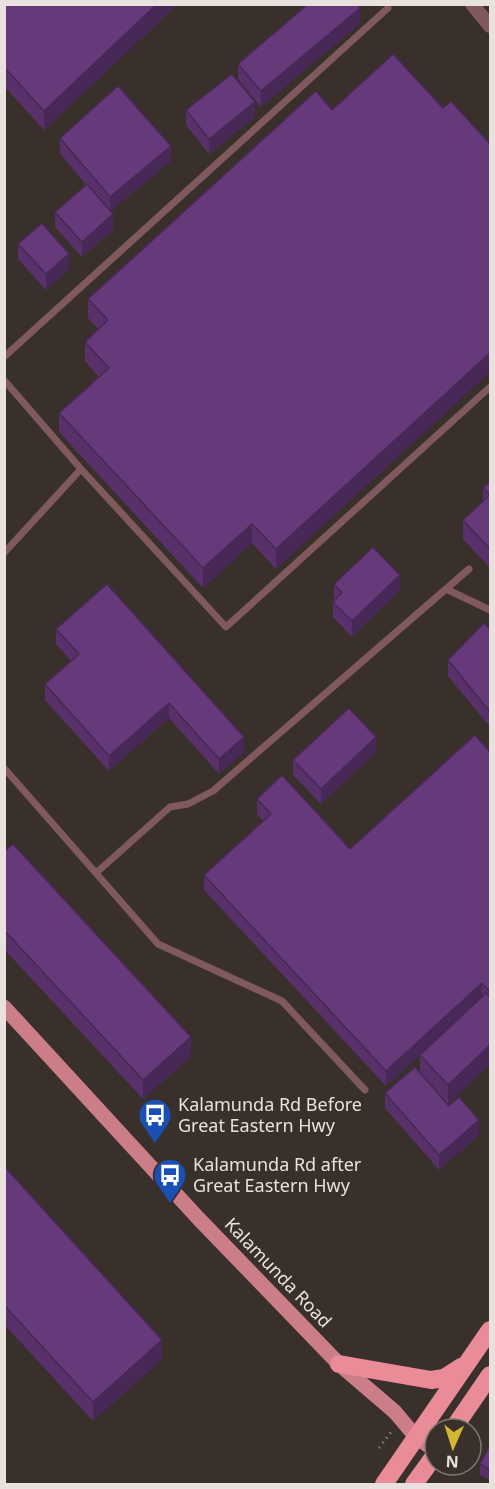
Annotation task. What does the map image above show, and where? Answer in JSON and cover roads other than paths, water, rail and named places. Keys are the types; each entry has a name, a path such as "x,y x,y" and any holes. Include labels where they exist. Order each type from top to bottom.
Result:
{"highway":[{"path":"384,1485 490,1330"},
{"path":"339,1364 430,1380 444,1378 466,1364"},
{"path":"462,1417 489,1379"},
{"path":"414,1485 423,1471"}],"main road":[{"name":"Kalamunda Road","path":"4,1007 198,1218 339,1364 395,1412 423,1443"}],"street":[{"path":"472,4 490,26"}],"lane":[{"path":"4,357 388,8"},
{"path":"4,380 81,469 226,627 490,387"},
{"path":"4,553 81,469"},
{"path":"96,873 170,807 188,804 213,791 469,569"},
{"path":"446,589 490,610"},
{"path":"4,768 158,944 282,1001 365,1090"}],"place":[{"name":"Kalamunda Rd Before Great Eastern Hwy","path":"155,1144"},
{"name":"Kalamunda Rd after Great Eastern Hwy","path":"170,1204"}]}
